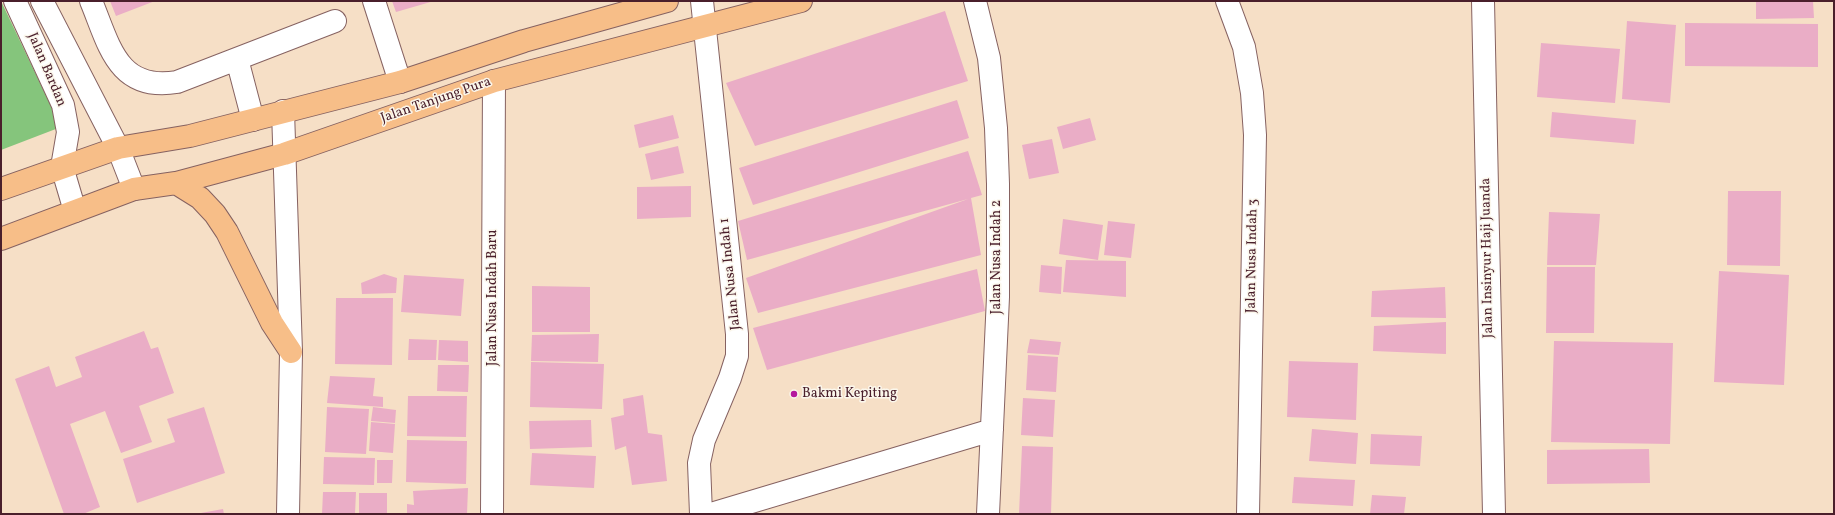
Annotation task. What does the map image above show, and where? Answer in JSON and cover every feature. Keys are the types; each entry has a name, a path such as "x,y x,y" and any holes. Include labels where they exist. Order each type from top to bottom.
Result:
{"highway":[{"name":"Jalan Tanjung Pura","path":"1,189 118,148 190,136 400,82 524,41 667,1"},
{"name":"Jalan Tanjung Pura","path":"1,239 134,189 176,183 284,154 494,81 801,1"},
{"path":"176,183 200,198 215,214 227,232 272,323 291,352"}],"street":[{"name":"Jalan Bardan","path":"15,1 63,105 68,132 62,167 75,211"},
{"name":"Jalan Bardan","path":"42,1 118,148 134,189"},
{"path":"91,1 117,62 126,71 137,78 164,84 177,82 335,21"},
{"path":"374,1 400,82"},
{"name":"Jalan Nusa Indah 1","path":"701,514 699,463 704,440 730,378 737,356 737,334 702,1"},
{"name":"Jalan Nusa Indah 2","path":"975,1 989,58 996,128 998,296 988,514"},
{"name":"Jalan Nusa Indah 3","path":"1227,1 1244,47 1252,92 1255,135 1248,514"},
{"name":"Jalan Insinyur Haji Juanda","path":"1483,1 1494,514"},
{"path":"237,59 253,120"},
{"name":"Jalan Nusa Indah Baru","path":"492,514 494,81"},
{"path":"283,111 291,352 288,514"},
{"path":"711,514 992,430"}],"green space":[{"path":"1,1 61,127 1,150"}],"building":[{"path":"110,1 155,1 116,16"},
{"path":"392,1 434,1 396,12"},
{"path":"1756,1 1813,1 1814,18 1756,19"},
{"path":"945,11 968,81 755,146 726,83"},
{"path":"1627,21 1676,25 1670,103 1622,99"},
{"path":"1685,23 1818,24 1818,67 1685,66"},
{"path":"1541,43 1620,49 1615,103 1537,97"},
{"path":"957,100 969,138 753,205 739,168"},
{"path":"1552,112 1636,120 1634,144 1550,137"},
{"path":"673,115 679,138 639,148 634,125"},
{"path":"1090,118 1096,140 1063,149 1057,127"},
{"path":"1052,139 1059,173 1029,179 1022,145"},
{"path":"678,146 684,173 651,180 645,154"},
{"path":"968,151 982,195 971,198 981,255 758,313 746,278 968,199 747,260 738,221"},
{"path":"691,186 691,217 637,219 637,187"},
{"path":"1728,191 1781,191 1780,266 1727,265"},
{"path":"1549,212 1600,214 1596,265 1547,265"},
{"path":"1063,219 1103,225 1098,260 1059,254"},
{"path":"1108,221 1135,224 1131,258 1104,255"},
{"path":"1066,260 1126,261 1126,297 1063,292"},
{"path":"1041,265 1062,267 1061,294 1039,292"},
{"path":"1547,267 1595,267 1594,333 1546,333"},
{"path":"977,269 985,311 767,370 753,328"},
{"path":"1719,271 1789,275 1784,385 1714,382"},
{"path":"384,274 397,278 396,293 362,294 361,283"},
{"path":"404,275 464,279 461,316 401,312"},
{"path":"532,286 590,287 590,332 532,332"},
{"path":"1445,287 1446,318 1371,317 1372,291"},
{"path":"336,298 393,298 392,365 335,364"},
{"path":"1446,322 1446,354 1373,351 1374,326"},
{"path":"144,331 151,349 158,347 174,393 139,406 152,442 121,453 105,411 70,424 100,507 83,514 64,514 15,379 49,366 56,387 82,377 75,357"},
{"path":"599,334 598,362 531,361 532,335"},
{"path":"409,339 437,340 436,360 408,360"},
{"path":"1030,339 1061,342 1059,355 1027,353"},
{"path":"439,340 468,341 468,362 438,360"},
{"path":"1554,341 1673,343 1670,444 1551,442"},
{"path":"1028,355 1058,357 1056,392 1026,390"},
{"path":"1289,361 1358,363 1356,420 1287,417"},
{"path":"531,362 604,364 602,409 530,407"},
{"path":"438,365 469,365 468,392 437,391"},
{"path":"330,376 375,378 373,396 383,397 383,407 327,403"},
{"path":"643,395 648,433 662,435 667,481 632,485 626,446 615,450 611,418 624,415 623,399"},
{"path":"408,396 467,396 466,437 407,436"},
{"path":"1023,398 1055,400 1053,437 1021,435"},
{"path":"204,407 225,473 137,503 123,459 175,442 167,419"},
{"path":"327,407 369,409 366,454 325,452"},
{"path":"373,407 396,410 395,423 371,421"},
{"path":"591,420 592,447 530,449 529,421"},
{"path":"371,422 395,424 393,453 369,451"},
{"path":"1312,429 1358,433 1356,464 1309,461"},
{"path":"1371,434 1422,436 1420,466 1370,464"},
{"path":"407,440 467,441 466,484 406,482"},
{"path":"1022,446 1053,447 1051,514 1019,514"},
{"path":"1649,449 1650,483 1547,484 1547,450"},
{"path":"532,453 596,456 594,488 530,485"},
{"path":"324,457 375,458 374,485 323,484"},
{"path":"377,460 393,460 392,483 377,483"},
{"path":"1294,477 1355,480 1353,506 1292,503"},
{"path":"468,488 467,514 407,514 407,504 414,505 413,491"},
{"path":"323,492 356,492 355,514 322,514"},
{"path":"359,493 387,493 387,514 359,514"},
{"path":"1372,495 1406,497 1404,514 1370,514"},
{"path":"223,509 224,514 201,514 201,513"}],"place":[{"name":"Bakmi Kepiting","path":"794,394"}]}
